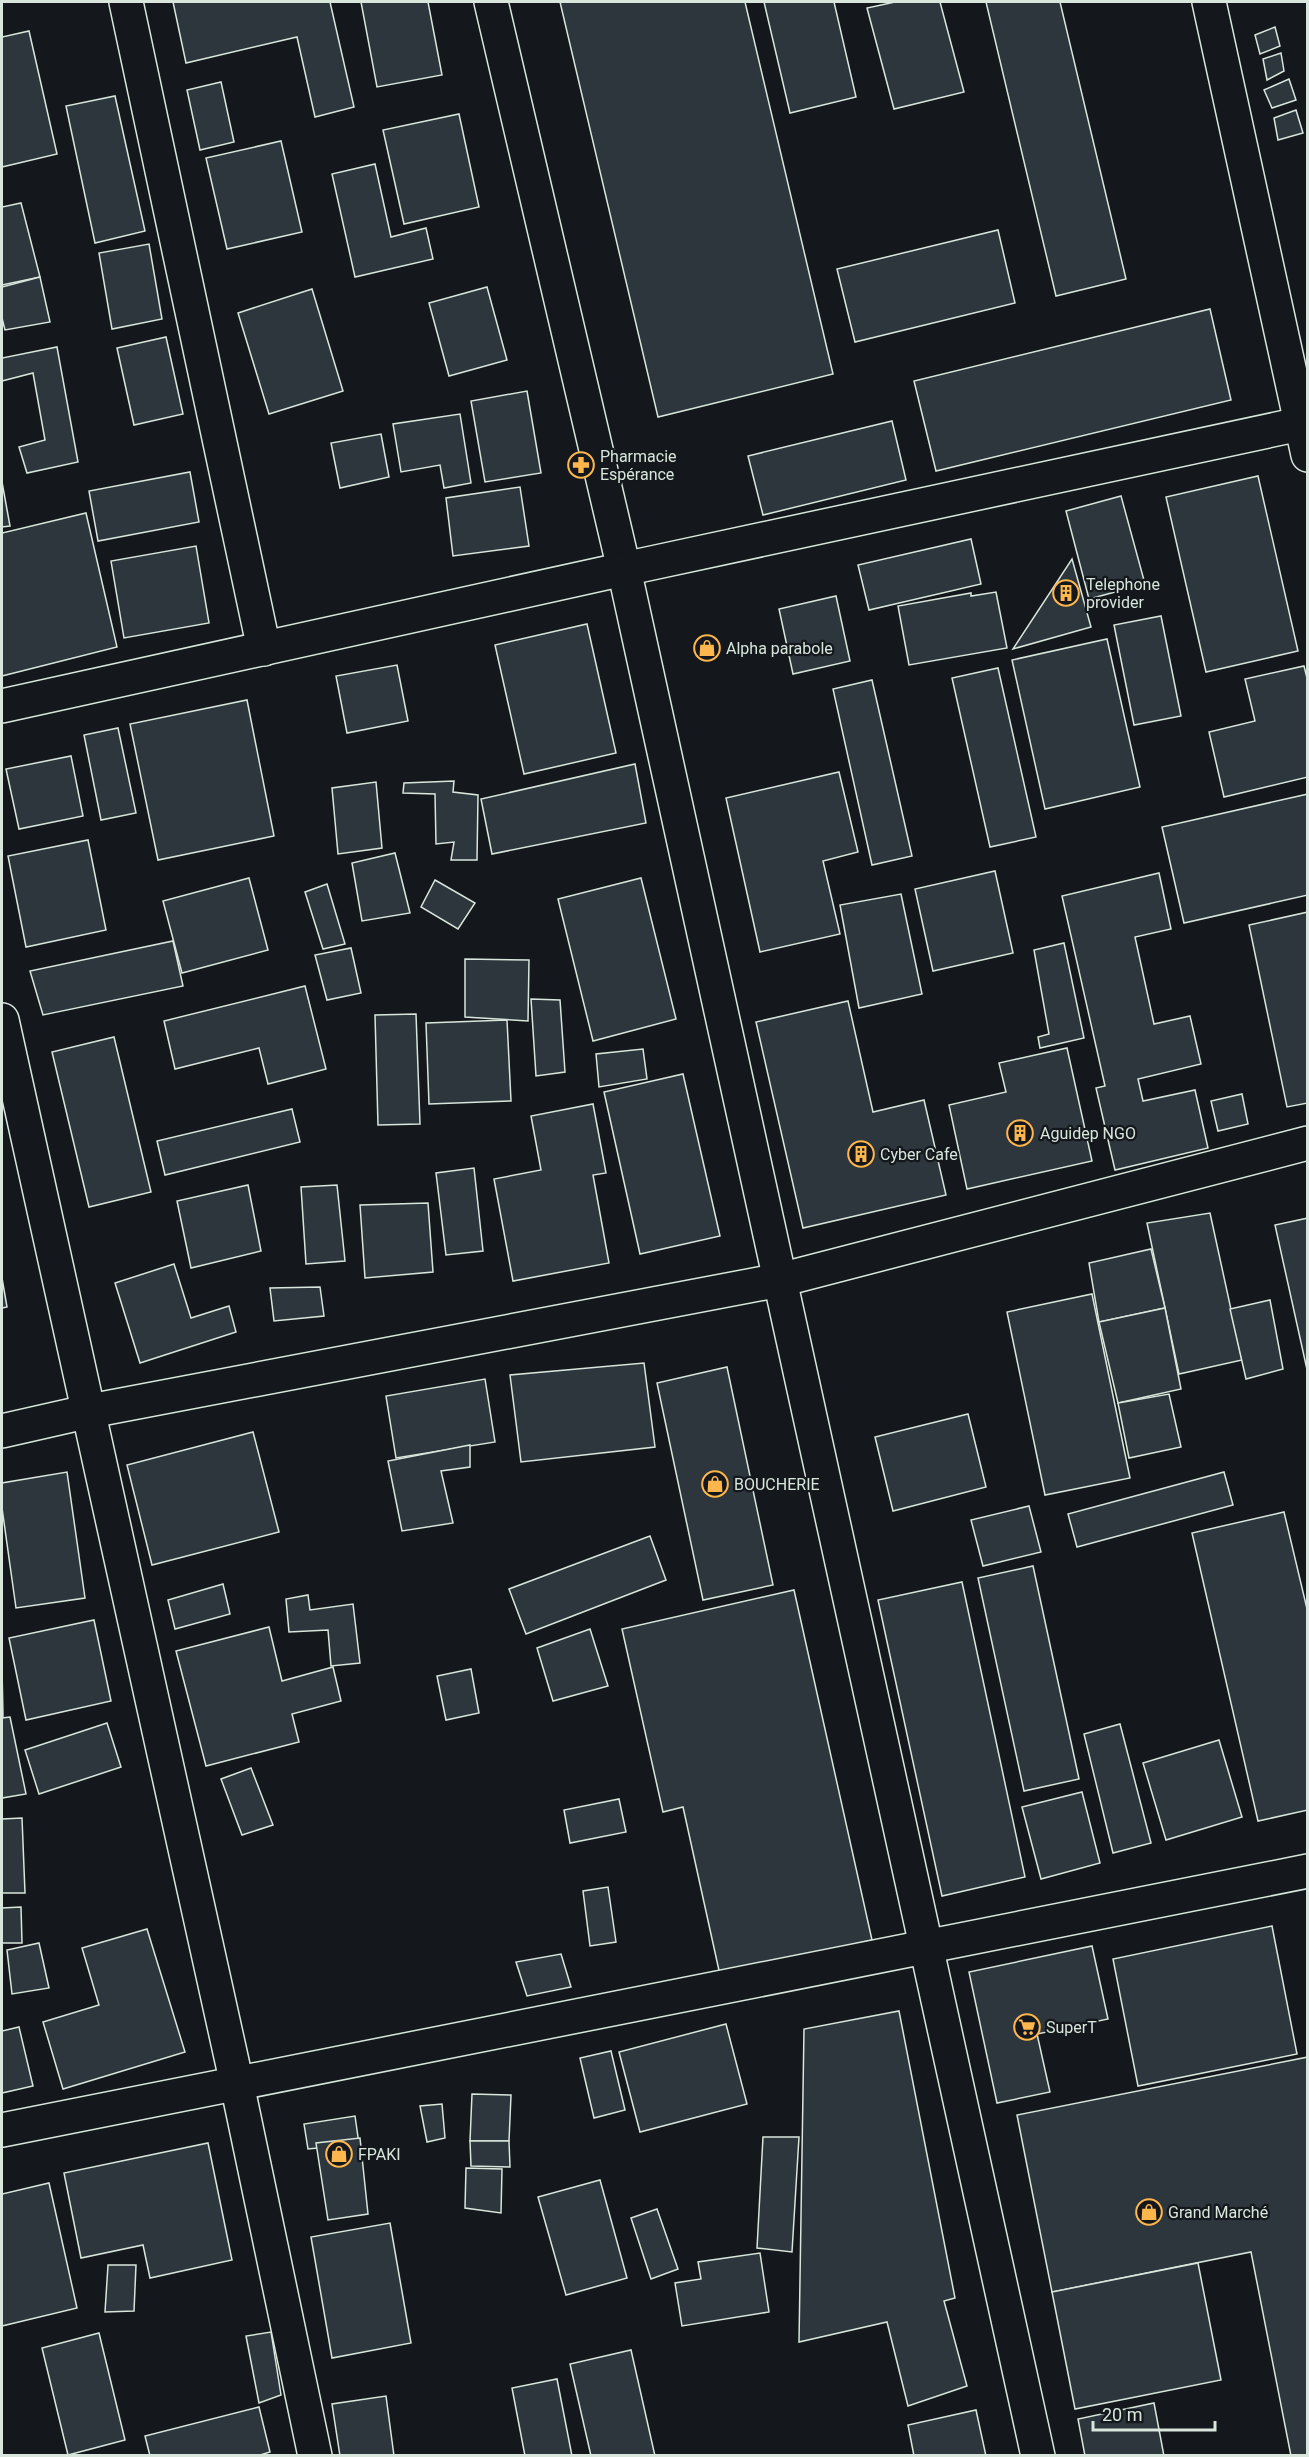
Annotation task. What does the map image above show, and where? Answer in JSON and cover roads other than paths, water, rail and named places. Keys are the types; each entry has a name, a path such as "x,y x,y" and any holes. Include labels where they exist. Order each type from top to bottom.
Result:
{"street":[{"path":"126,2 264,649"},
{"path":"491,2 624,569 1038,2456"},
{"path":"1209,2 1308,455"},
{"path":"2,706 624,569 1300,424"},
{"path":"2,1020 237,2084 315,2456"},
{"path":"2,1431 90,1411 780,1280 1308,1143"},
{"path":"2,2130 927,1947 1306,1878"}],"place":[{"name":"Pharmacie Espérance","path":"581,465"},
{"name":"Telephone provider","path":"1066,593"},
{"name":"Alpha parabole","path":"707,648"},
{"name":"Aguidep NGO","path":"1020,1133"},
{"name":"Cyber Cafe","path":"861,1154"},
{"name":"BOUCHERIE","path":"715,1484"},
{"name":"SuperT","path":"1027,2027"},
{"name":"FPAKI","path":"339,2154"},
{"name":"Grand Marché","path":"1149,2212"}]}
